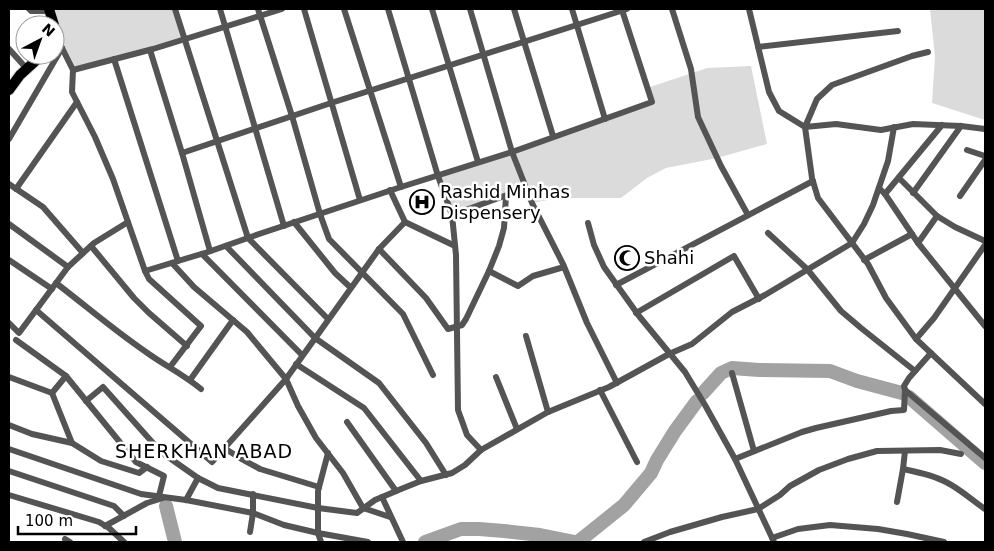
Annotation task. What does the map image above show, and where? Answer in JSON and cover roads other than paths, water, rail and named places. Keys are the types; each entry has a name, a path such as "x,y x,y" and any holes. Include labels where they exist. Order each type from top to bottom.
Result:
{"main road":[{"path":"9,90 20,75 31,65"}],"street":[{"path":"29,9 31,11 49,10"},
{"path":"175,9 248,238 328,320"},
{"path":"220,9 284,226"},
{"path":"73,70 150,50 225,27 259,12 282,9"},
{"path":"304,9 360,200"},
{"path":"344,9 401,187"},
{"path":"388,9 438,176 452,215 455,246 458,410 467,435 481,450"},
{"path":"432,9 478,162"},
{"path":"470,9 512,152 526,188 564,267 587,323 617,383"},
{"path":"514,9 553,136"},
{"path":"572,9 605,119"},
{"path":"672,9 691,69 698,117 721,166 748,215"},
{"path":"749,9 769,92 779,111 804,127 836,124 881,130 913,124 985,129"},
{"path":"145,271 512,152 652,102 625,10 331,103 182,153"},
{"path":"259,12 329,239 403,314 433,375"},
{"path":"758,47 898,31"},
{"path":"9,49 27,69"},
{"path":"150,50 210,251"},
{"path":"928,52 832,85 817,99 804,127 813,181 818,198 864,260 886,298 916,339 985,404"},
{"path":"65,55 73,70 72,92 95,137 113,179 149,279 201,326 170,368"},
{"path":"114,59 175,262 194,287 247,332 286,379 298,406 316,438 343,473 363,508 390,517"},
{"path":"9,139 45,65"},
{"path":"16,189 77,102"},
{"path":"885,194 942,125"},
{"path":"913,193 961,126"},
{"path":"86,401 103,387 161,452 198,478 218,488 318,508 357,513 382,497 396,491 421,481 452,474 481,450 548,412 617,383 669,354 692,344 732,312 759,299 852,243 874,204 888,161 894,127"},
{"path":"967,150 985,156"},
{"path":"960,196 985,160"},
{"path":"899,178 937,216 955,228 985,241"},
{"path":"616,285 813,181"},
{"path":"9,184 43,208 83,252"},
{"path":"452,215 526,188"},
{"path":"879,188 918,243 985,326"},
{"path":"390,190 405,222 455,246"},
{"path":"379,249 426,298 448,329 462,325 489,271 499,246 504,228 506,196"},
{"path":"918,243 937,216"},
{"path":"9,323 19,333 68,267 91,246 128,222"},
{"path":"294,222 335,274 350,287"},
{"path":"36,310 212,462 286,379 361,272 379,249 405,222"},
{"path":"9,224 68,267"},
{"path":"588,224 594,245 604,267 636,313 685,372 705,406 735,459 773,540 798,529 830,525 878,529 944,542"},
{"path":"768,233 807,269 841,310 915,371"},
{"path":"864,260 912,234"},
{"path":"916,339 934,318 985,245"},
{"path":"91,246 134,298 187,346"},
{"path":"226,246 315,338 379,383 426,443 446,475"},
{"path":"202,254 302,355"},
{"path":"636,313 734,256 759,299"},
{"path":"9,260 52,289"},
{"path":"489,271 518,286 533,276 564,267"},
{"path":"56,283 139,347 201,389"},
{"path":"190,380 232,320"},
{"path":"526,336 548,412"},
{"path":"16,340 66,376 136,462 164,476 163,497"},
{"path":"735,459 802,432 891,411 904,410 904,386 931,353"},
{"path":"296,364 364,408 421,481"},
{"path":"732,374 754,451"},
{"path":"52,393 66,376"},
{"path":"9,377 52,393 72,443"},
{"path":"496,377 517,429"},
{"path":"600,390 637,462"},
{"path":"905,390 985,458"},
{"path":"347,422 396,491"},
{"path":"9,425 32,434 72,443 101,461 139,473 147,467"},
{"path":"224,448 260,469 319,487"},
{"path":"9,449 142,494 186,500 253,514 318,533 368,542"},
{"path":"897,502 905,450"},
{"path":"644,542 670,532 758,509 790,486 819,470 848,459 878,451 940,450 961,454"},
{"path":"321,542 318,533 319,487 328,453"},
{"path":"903,469 944,481 985,509"},
{"path":"9,471 114,506 124,516"},
{"path":"186,500 198,478"},
{"path":"250,532 253,514 253,494"},
{"path":"9,495 99,522 124,542"},
{"path":"105,526 147,503 163,497"},
{"path":"382,497 403,542"}],"waterway":[{"path":"703,393 721,373 732,368 830,371 857,381 902,393"},
{"path":"909,397 985,463"},
{"path":"578,542 624,505 651,473 675,431 697,401"},
{"path":"166,506 175,542"},
{"path":"425,542 461,529 540,535 575,542"}],"place":[{"name":"Rashid Minhas Dispensery","path":"422,202"},
{"name":"Shahi","path":"627,258"}],"district":[{"name":"SHERKHAN ABAD","path":"204,451"}]}
